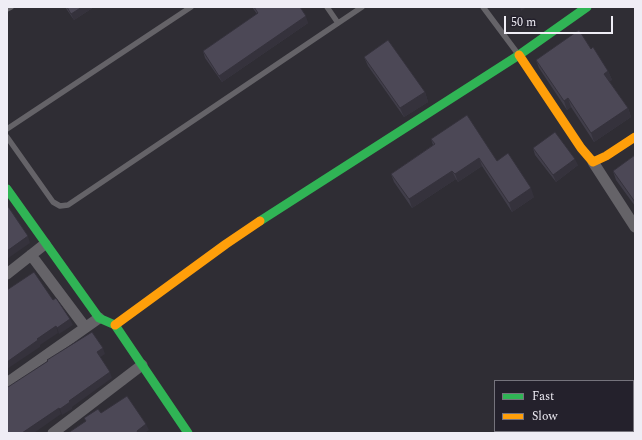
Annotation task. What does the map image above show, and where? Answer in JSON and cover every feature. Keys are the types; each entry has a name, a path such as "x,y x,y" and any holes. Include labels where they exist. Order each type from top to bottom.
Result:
{"street":[{"path":"115,325 226,244 519,55 588,7"},
{"path":"519,55 581,148 593,162 635,227"},
{"path":"593,162 606,156 635,137"},
{"path":"7,189 99,318 115,325 188,433"},
{"path":"7,274 45,244"},
{"path":"31,256 85,327"},
{"path":"7,383 99,318"},
{"path":"53,433 142,365"}],"lane":[{"path":"7,129 191,7"},
{"path":"327,7 338,23"},
{"path":"7,137 53,202 60,206 68,205 362,7"},
{"path":"483,7 519,55"}],"building":[{"path":"67,7 82,7 71,14"},
{"path":"254,7 300,7 306,16 219,76 203,51 258,13"},
{"path":"579,30 591,49 593,47 608,71 604,74 628,108 591,133 568,98 564,101 536,60"},
{"path":"388,40 425,92 400,108 364,57"},
{"path":"467,115 497,161 508,153 531,188 509,203 479,158 455,174 452,171 409,199 391,174 435,144 431,139"},
{"path":"555,132 575,159 553,175 533,148"},
{"path":"635,155 635,202 613,171"},
{"path":"7,205 28,236 7,251"},
{"path":"34,272 53,300 56,298 70,319 57,328 56,326 7,362 7,290"},
{"path":"92,332 103,348 97,352 110,372 60,409 59,408 22,433 7,433 7,386 8,387 48,361 47,360"},
{"path":"127,396 146,424 137,431 138,433 68,433 86,421 84,418 98,409 101,413"},
{"path":"586,432 622,433 587,433"}],"traffic: fast":[{"path":"260,221 519,55 587,7"},
{"path":"7,189 99,318 115,325 188,433"}],"traffic: slow":[{"path":"519,55 581,148 593,162 606,156 635,137"},
{"path":"115,325 260,221"}]}
